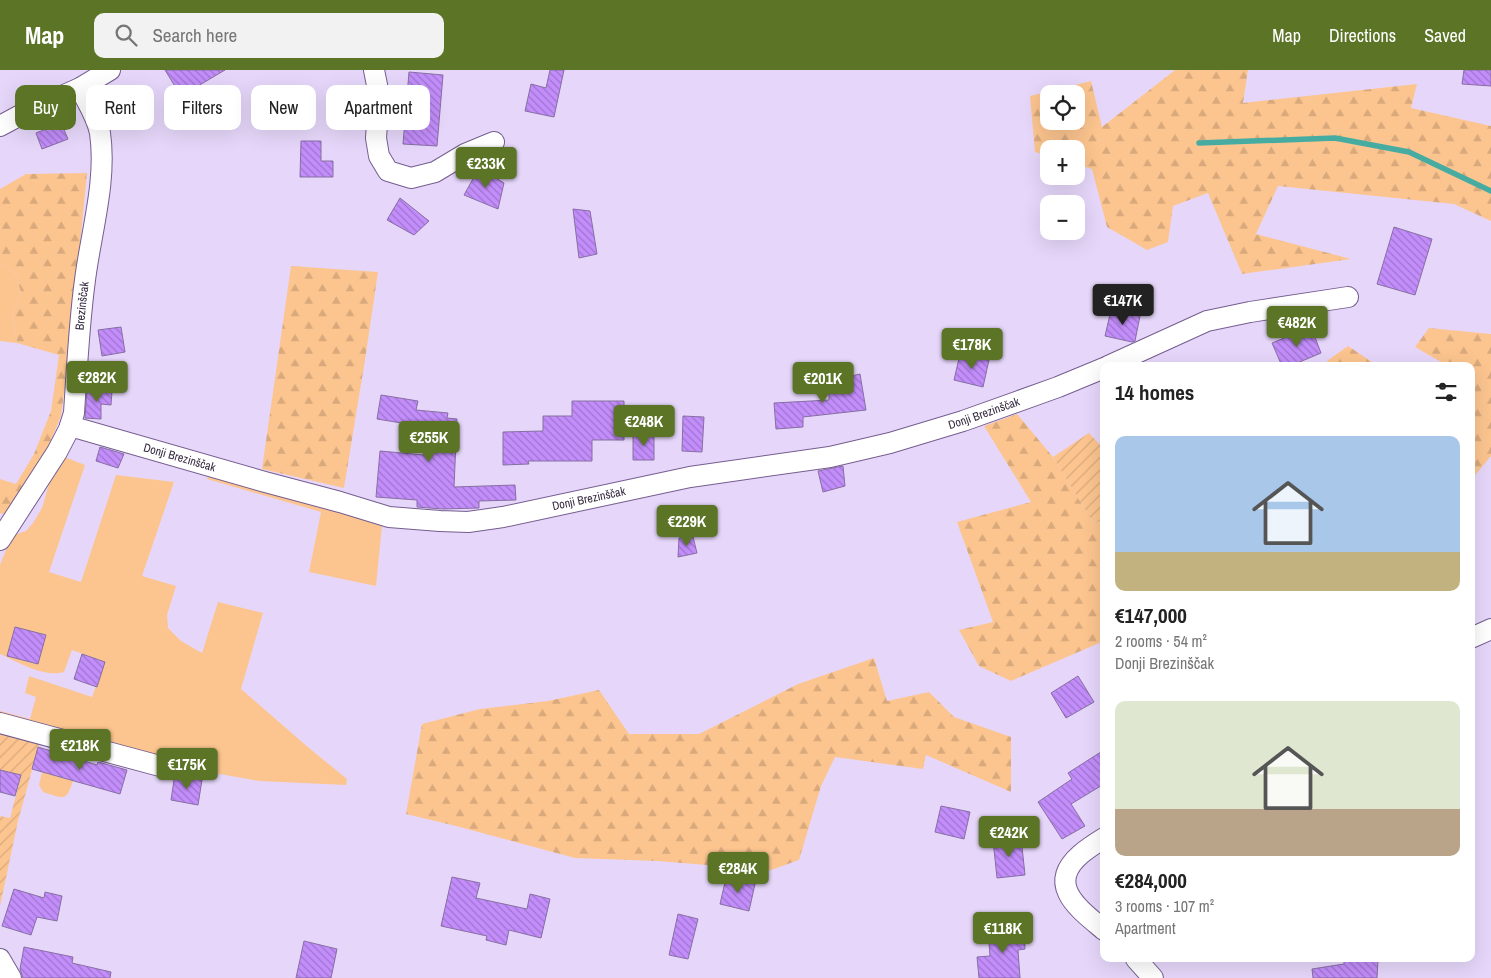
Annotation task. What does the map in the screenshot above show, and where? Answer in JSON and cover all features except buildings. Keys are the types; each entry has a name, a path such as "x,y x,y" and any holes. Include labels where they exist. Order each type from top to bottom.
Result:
{"street":[{"path":"0,126 28,111 80,88 110,70"},
{"path":"374,70 379,95 376,138 379,156 388,171 411,178 435,172 465,154 494,142"},
{"name":"Brezinščak","path":"0,540 58,452 74,413 85,281 100,187 102,148 94,114 80,88"},
{"path":"1117,362 1207,321 1348,297"},
{"name":"Donji Brezinščak","path":"70,426 389,517 440,522 468,522 503,517 690,477 830,457 890,443 963,421 1058,387 1100,370"},
{"path":"1475,636 1491,629"},
{"path":"0,723 171,769"},
{"path":"1100,841 1073,862 1065,882 1067,893 1079,909 1100,927"},
{"path":"0,959 11,978"},
{"path":"1139,962 1153,978"}],"green space":[{"path":"1175,70 1248,70 1243,103 1417,84 1411,108 1491,126 1491,221 1454,204 1278,186 1256,234 1351,259 1242,274 1208,193 1173,206 1168,242 1147,250 1107,227 1092,169 1085,167 1085,140 1040,140 1040,153 1035,152 1030,96 1040,94 1040,130 1085,130 1085,85 1075,85 1091,81 1102,127"},
{"path":"87,173 69,356 61,416 43,459 6,515 0,513 0,479 16,484 34,454 51,411 59,355 17,343 13,317 21,292 15,273 0,263 0,189 26,174"},
{"path":"0,263 15,273 21,292 13,317 17,343 0,341"},
{"path":"291,266 378,272 344,488 262,469"},
{"path":"1429,328 1491,334 1491,456 1475,475 1475,362 1441,362 1415,347"},
{"path":"1348,346 1372,362 1328,362"},
{"path":"1017,414 1053,457 1094,524 1100,521 1100,643 1011,681 979,666 959,630 993,622 957,522 1031,502 984,426"},
{"path":"1089,433 1100,445 1100,521 1094,524 1053,457"},
{"path":"62,456 85,465 49,572 81,582 116,475 174,482 142,576 176,586 167,615 168,628 181,641 202,653 218,602 263,613 241,689 347,779 346,785 259,781 181,767 0,718 0,711 30,719 36,697 25,693 29,676 92,697 105,662 72,650 64,672 48,673 31,668 0,654 0,565 10,540 17,534 26,531 42,508 49,484"},
{"path":"209,472 382,525 376,586 309,572 321,512 207,479"},
{"path":"874,658 887,701 929,692 954,717 1011,737 1011,792 926,755 923,769 835,757 821,786 799,860 771,870 657,861 575,858 406,814 422,724 480,709 548,701 599,690 629,734 699,734 798,684"},
{"path":"0,730 40,741 18,821 0,906 0,816 10,818 21,776 0,770"},
{"path":"42,772 73,781 66,796 59,797 43,792 39,785"}],"waterway":[{"path":"1199,143 1335,138 1409,152 1491,191"}]}
